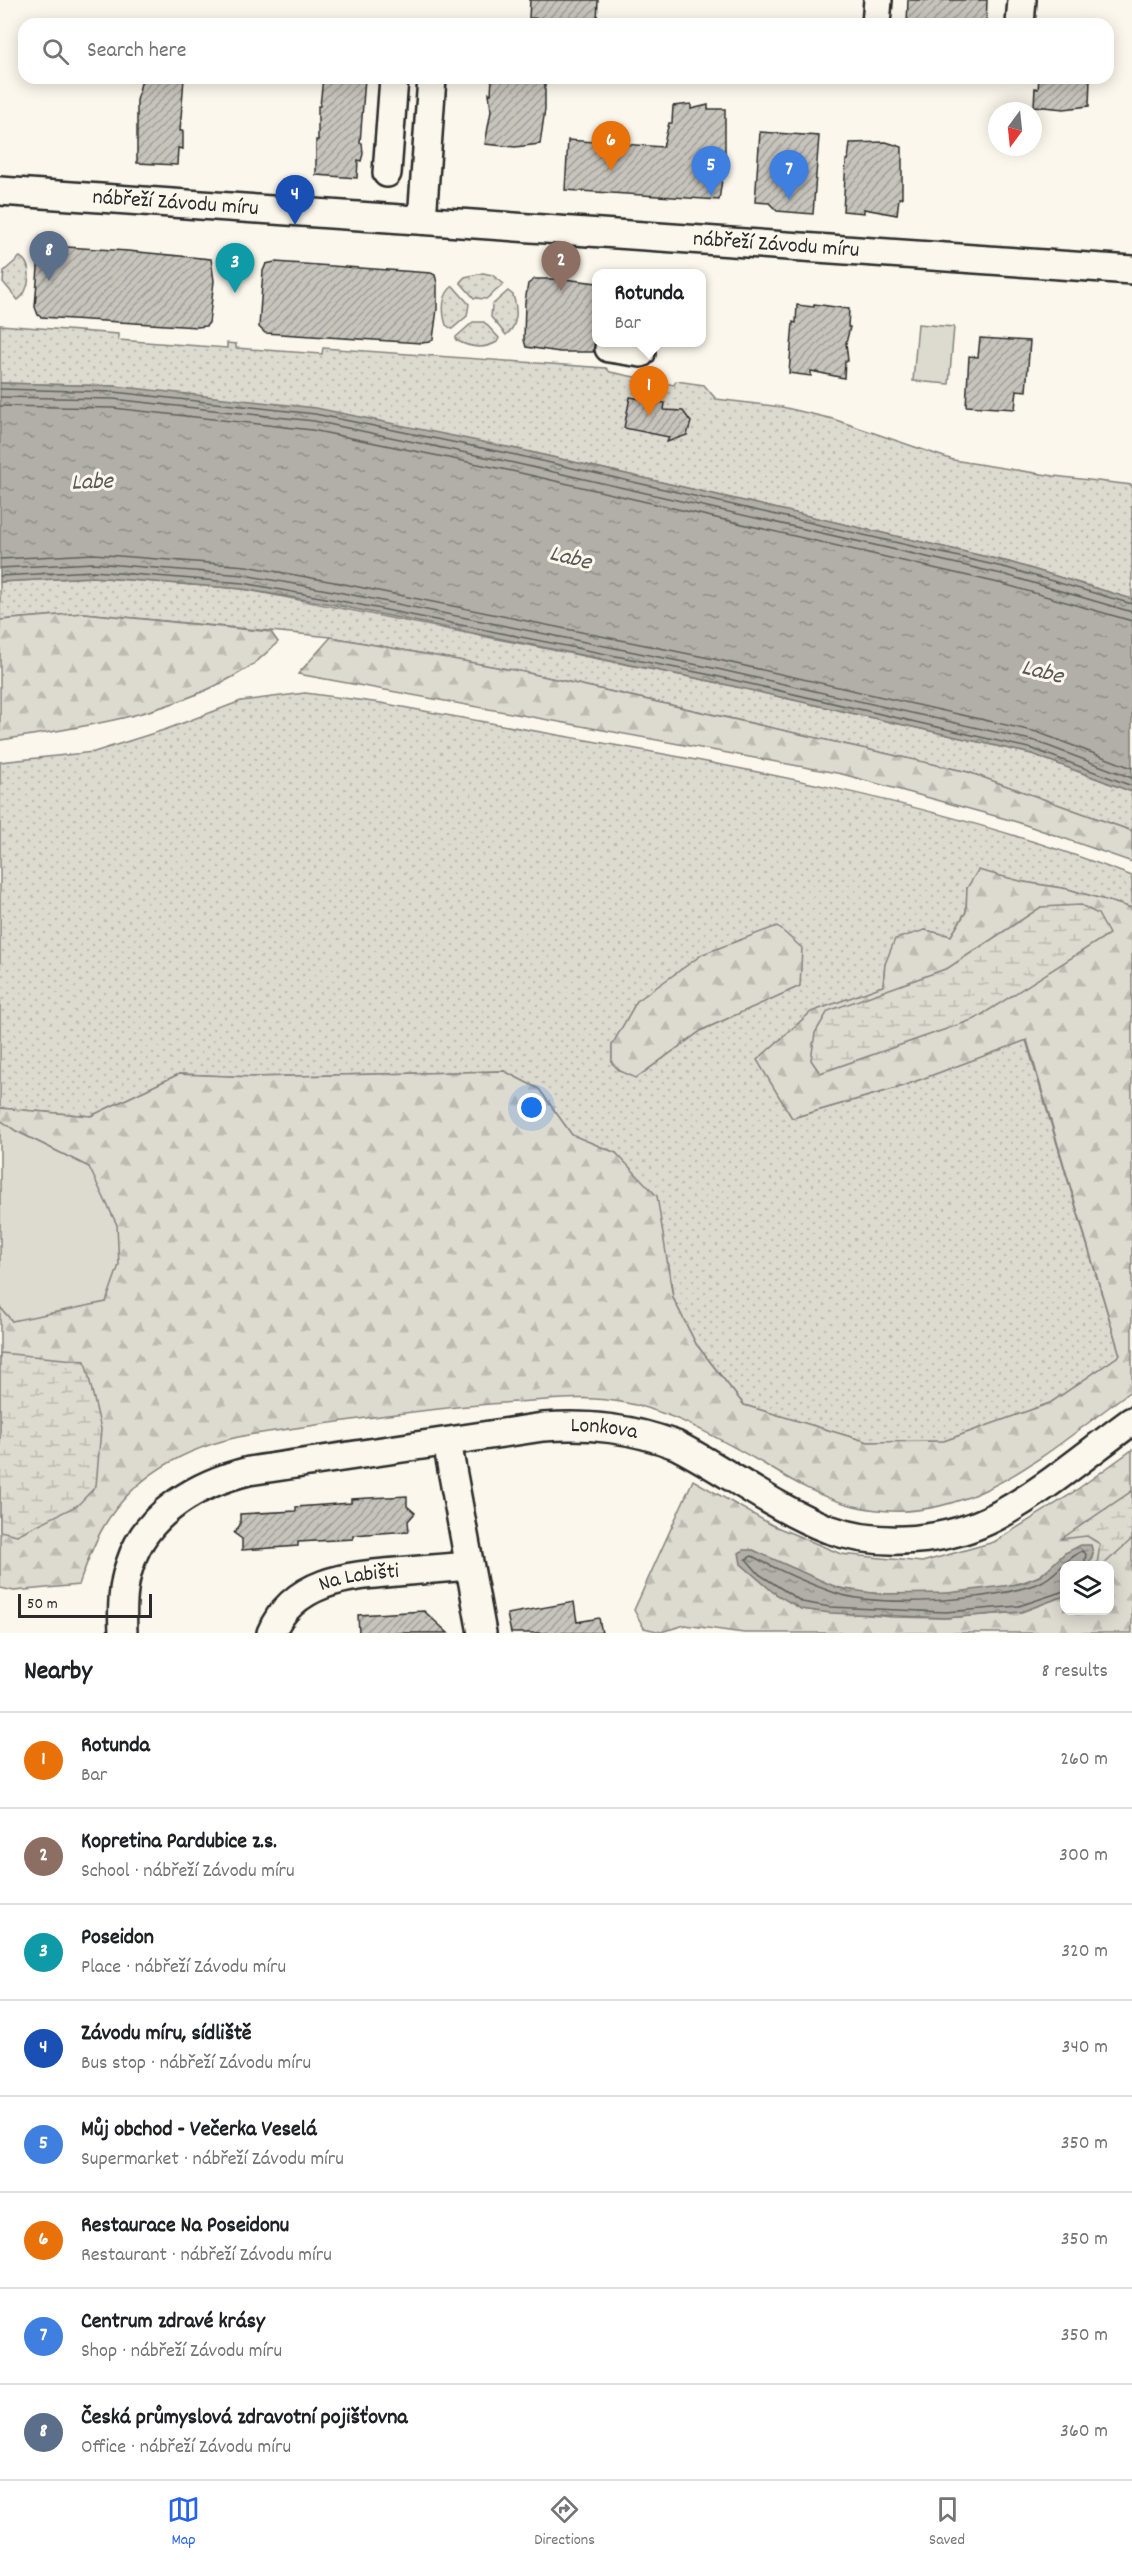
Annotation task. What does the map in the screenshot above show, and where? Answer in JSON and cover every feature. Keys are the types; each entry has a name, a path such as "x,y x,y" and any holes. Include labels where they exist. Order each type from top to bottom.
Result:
{"street":[{"path":"876,18 878,0"},
{"path":"1020,18 1022,0"},
{"path":"387,173 394,84"},
{"path":"422,220 432,84"},
{"path":"390,132 428,134"},
{"name":"nábřeží Závodu míru","path":"0,191 1132,270"},
{"path":"609,348 641,353"},
{"name":"Lonkova","path":"123,1633 126,1579 138,1544 166,1512 203,1486 249,1471 543,1428 578,1425 630,1431 682,1448 800,1515 830,1529 860,1537 897,1540 928,1538 962,1530 996,1516 1132,1421"},
{"path":"447,1442 482,1633"},
{"name":"Na Labišti","path":"271,1633 278,1619 295,1600 322,1583 345,1577 469,1566"}],"green space":[{"path":"20,257 27,266 29,278 25,291 18,300 3,282 4,271"},
{"path":"483,273 492,275 504,284 486,299 474,298 460,282 465,277"},
{"path":"453,286 469,304 467,316 452,329 446,325 443,309 446,294"},
{"path":"508,291 513,295 516,311 513,327 506,335 491,317 492,305"},
{"path":"473,322 484,322 499,338 497,342 476,347 456,340 456,337"},
{"path":"918,324 954,327 949,384 913,381"},
{"path":"0,325 118,334 118,340 227,348 227,343 236,344 236,348 322,354 323,348 606,368 610,372 674,385 676,381 704,385 716,399 782,407 833,419 953,460 1054,476 1132,485 1132,599 1009,562 517,449 114,386 0,383"},
{"path":"92,577 243,589 710,681 1032,754 1132,792 1132,831 968,772 524,672 331,637 84,613 0,620 0,582"},
{"path":"84,613 271,632 278,642 246,669 188,698 127,717 0,740 0,620"},
{"path":"331,637 524,672 968,772 1132,831 1132,862 1017,822 842,774 298,674"},
{"path":"305,693 381,703 666,754 855,793 948,816 1041,844 1132,876 1132,908 1068,889 1024,882 967,888 966,912 951,936 925,930 885,964 883,986 854,997 792,1118 900,1087 1026,1040 1120,1355 1050,1403 944,1441 868,1442 744,1405 696,1344 673,1298 669,1265 616,1153 572,1135 539,1089 504,1071 253,1077 179,1074 91,1116 0,1108 0,762 94,752 167,729 241,701","holes":["800,986 702,1030 636,1078 612,1063 612,1046 637,1001"]},
{"path":"978,870 1024,882 1068,889 1132,908 1132,1390 1069,1437 1003,1481 969,1497 933,1508 894,1511 854,1506 818,1494 688,1424 628,1403 584,1398 562,1399 449,1408 348,1420 248,1435 206,1446 185,1455 148,1477 117,1507 96,1540 79,1585 14,1591 0,1588 0,1307 12,1321 89,1167 16,1131 0,1120 0,1108 91,1116 179,1074 253,1077 504,1071 539,1089 572,1135 616,1153 657,1196 673,1298 696,1344 744,1405 868,1442 944,1441 1050,1403 1120,1355 1027,1040 900,1087 792,1118 757,1060 811,1012 883,986 885,964 895,939 925,930 951,936 966,912 967,888"},
{"path":"1081,905 1098,914 1109,934 975,1019 820,1073 811,1060 815,1033 828,1011 948,968 1041,907"},
{"path":"777,926 802,948 800,986 702,1030 636,1078 620,1071 612,1063 612,1045 637,1001 703,954"},
{"path":"0,1120 16,1131 89,1167 117,1225 119,1265 106,1302 12,1321 0,1307"},
{"path":"0,1353 85,1361 101,1429 96,1486 78,1505 17,1535 0,1531"},
{"path":"1132,1450 1132,1633 744,1633 685,1625 661,1632 644,1628 634,1610 693,1480 772,1525 841,1554 922,1562 994,1542 1068,1496"},
{"path":"1132,1491 1132,1539 1107,1561 1098,1561 1100,1544 1087,1536 1061,1539"}],"water":[{"name":"Labe","path":"0,383 114,386 316,408 517,449 1009,562 1132,599 1132,792 1032,754 710,681 330,604 243,589 92,577 0,582"},
{"path":"1081,1545 1091,1545 1093,1553 1090,1561 1060,1561 1060,1597 1021,1612 945,1618 830,1613 801,1609 774,1593 741,1564 739,1553 744,1550 753,1550 838,1588 879,1594 948,1593 1019,1584 1040,1576 1065,1553"}],"building":[{"path":"530,0 598,0 597,18 529,18"},
{"path":"908,0 987,0 986,18 907,18"},
{"path":"141,84 184,84 180,131 183,131 183,149 178,148 177,165 137,163 137,101"},
{"path":"322,84 365,84 360,143 362,143 363,154 361,161 358,160 357,178 316,175 316,140 318,140 318,106 320,106"},
{"path":"492,84 545,84 545,109 540,144 515,147 485,144 491,111 489,93 491,94"},
{"path":"1038,84 1090,84 1089,106 1064,109 1042,107 1042,102 1034,102 1035,88 1038,89"},
{"path":"691,104 691,109 708,105 708,109 725,109 725,160 719,200 565,190 568,140 663,147 669,123 672,123 673,106"},
{"path":"760,132 819,136 813,214 777,211 769,203 755,202"},
{"path":"886,142 902,147 902,198 899,198 897,215 864,209 864,213 843,211 846,160 848,160 850,143"},
{"path":"51,246 211,259 214,281 209,323 206,326 197,327 41,317 35,307 39,255 42,248"},
{"path":"275,262 431,273 435,275 437,283 437,309 433,339 430,342 421,343 265,333 259,327 263,271 266,264"},
{"path":"535,279 592,282 593,352 560,352 526,347 524,340 525,302 528,284"},
{"path":"814,304 849,309 848,327 850,327 846,343 848,361 845,361 844,378 811,371 811,376 789,373 793,322 796,323 797,305 814,307"},
{"path":"980,338 1030,341 1026,391 1017,390 1015,409 966,406 969,356 978,357"},
{"path":"630,397 665,403 664,410 683,411 691,422 687,435 667,442 669,437 624,428"},
{"path":"407,1496 407,1506 415,1513 408,1521 409,1531 353,1535 353,1539 298,1542 298,1546 242,1550 242,1539 234,1533 240,1525 240,1514 296,1511 296,1507 351,1503 351,1499"},
{"path":"574,1602 577,1622 599,1618 602,1633 511,1633 507,1614"},
{"path":"424,1611 448,1633 359,1633 358,1615"}],"place":[{"name":"Restaurace Na Poseidonu","path":"611,171"},
{"name":"Můj obchod - Večerka Veselá","path":"711,196"},
{"name":"Centrum zdravé krásy","path":"789,200"},
{"name":"Závodu míru, sídliště","path":"295,225"},
{"name":"Česká průmyslová zdravotní pojišťovna","path":"49,281"},
{"name":"Kopretina Pardubice z.s.","path":"561,291"},
{"name":"Poseidon","path":"235,293"},
{"name":"Rotunda","path":"649,416"}]}
